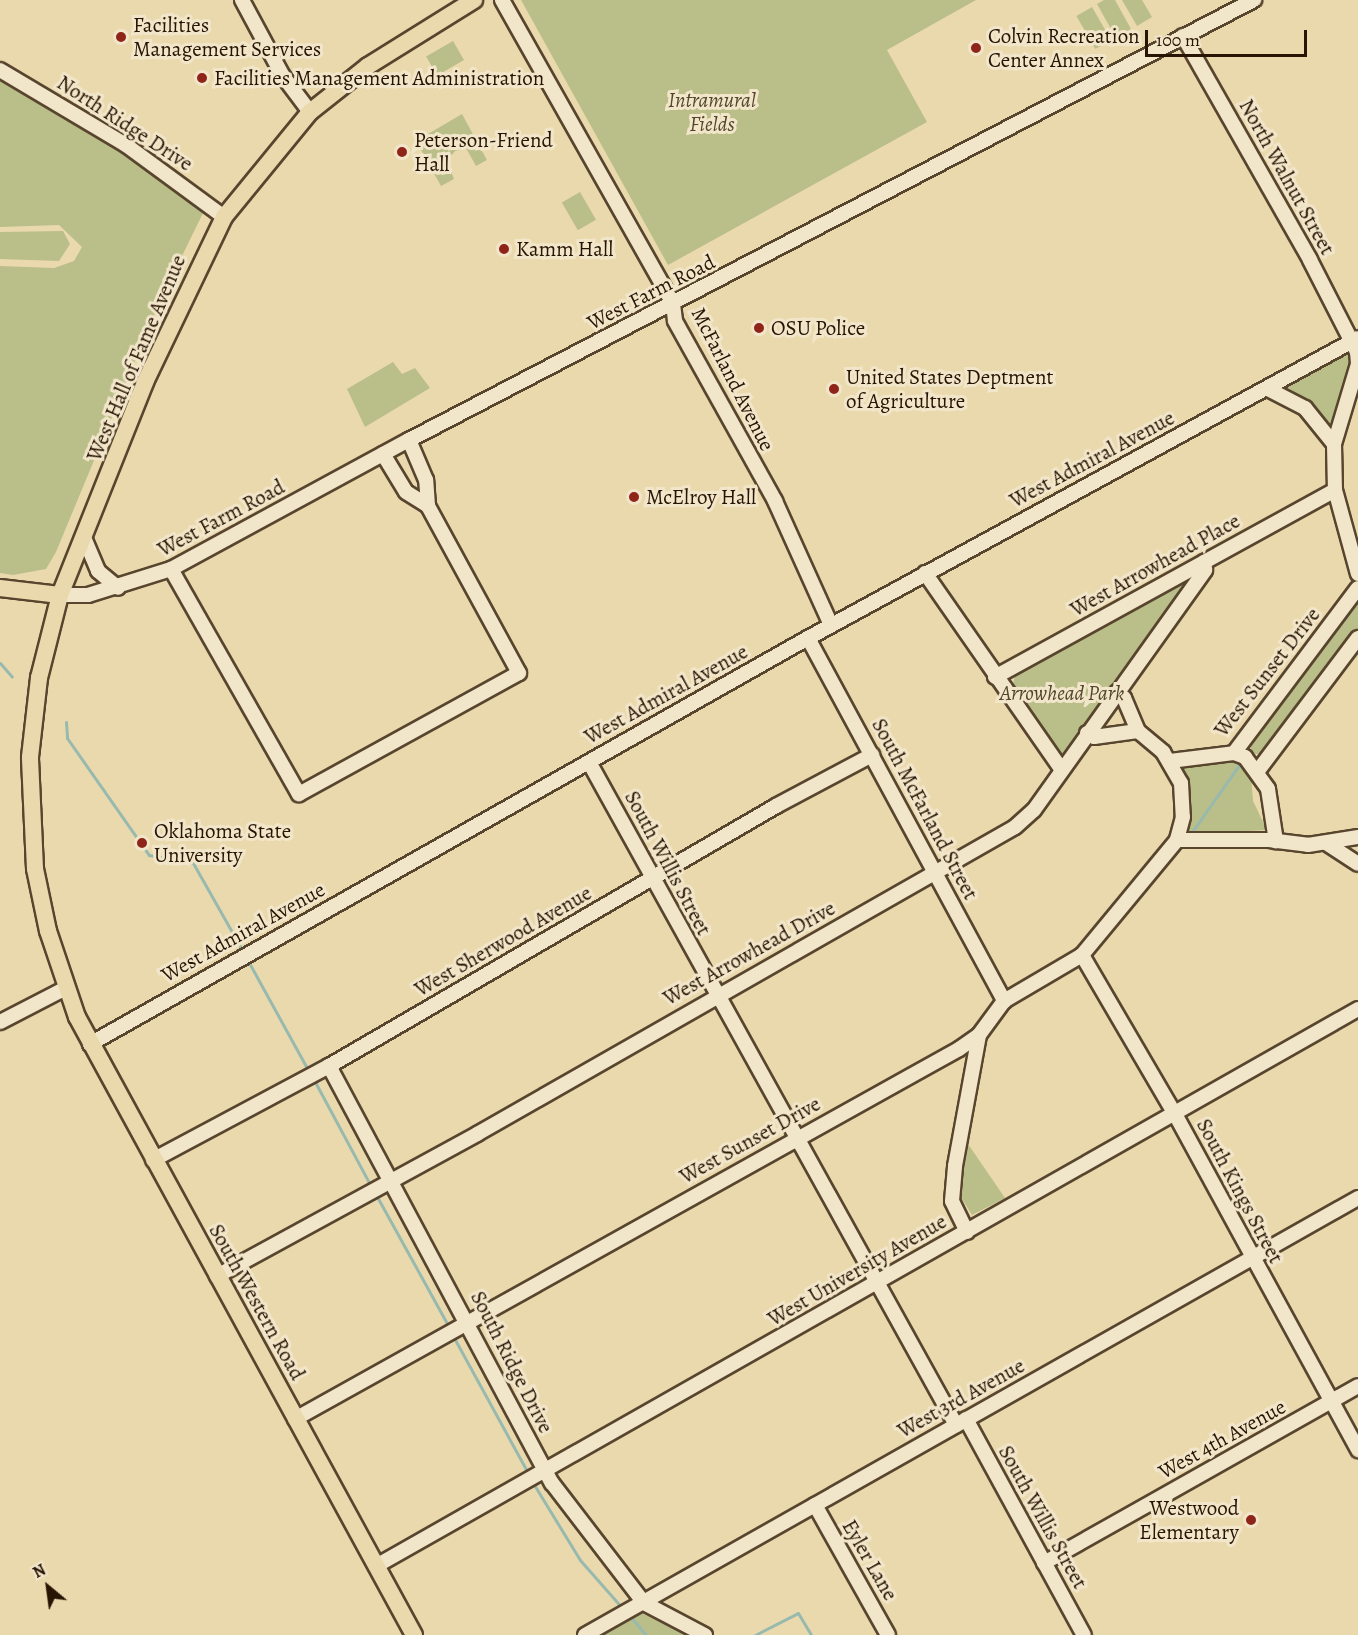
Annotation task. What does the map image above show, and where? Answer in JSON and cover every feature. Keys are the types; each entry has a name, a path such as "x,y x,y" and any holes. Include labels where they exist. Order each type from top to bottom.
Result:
{"main road":[{"name":"West Hall of Fame Avenue","path":"66,988 48,931 35,869 30,757 39,678 60,595 85,540 145,382 224,217 310,112 385,55 474,0"},
{"path":"4,589 60,595"},
{"name":"South Western Road","path":"66,988 90,1044 414,1635"}],"street":[{"path":"242,0 283,76 310,112"},
{"name":"McFarland Avenue","path":"502,0 673,304 675,321 775,501 831,625"},
{"name":"West Farm Road","path":"60,595 88,595 118,588 171,570 409,440 1254,0"},
{"name":"North Walnut Street","path":"1183,36 1355,340 1358,364"},
{"name":"North Ridge Drive","path":"0,70 126,145 224,217"},
{"name":"West Admiral Avenue","path":"90,1044 245,954 831,625 1355,340"},
{"path":"1358,364 1334,444 1335,490 1358,574"},
{"path":"1268,389 1305,408 1334,444"},
{"path":"171,570 299,794 519,673 428,506 426,480 409,440"},
{"path":"383,454 406,492 428,506"},
{"name":"West Arrowhead Place","path":"994,677 1335,490"},
{"path":"85,540 98,571 118,588"},
{"name":"West Arrowhead Drive","path":"217,1276 391,1181 1015,827 1034,810 1061,769 1205,570 1204,562"},
{"path":"925,573 994,677 1061,769"},
{"name":"West Sunset Drive","path":"295,1419 979,1035 1004,1001 1082,955 1176,840 1183,817 1180,783 1170,761 1234,753 1358,588"},
{"name":"South McFarland Street","path":"808,638 1004,1001"},
{"path":"1257,772 1358,638"},
{"path":"1117,692 1124,698 1138,731 1170,761"},
{"path":"1087,733 1094,736 1138,731"},
{"path":"1234,753 1245,757 1268,789 1276,841"},
{"name":"West Sherwood Avenue","path":"153,1160 317,1072 652,878 872,755"},
{"name":"South Willis Street","path":"589,762 795,1139 1084,1635"},
{"path":"1176,840 1326,843 1358,837"},
{"path":"1326,843 1358,864"},
{"name":"South Kings Street","path":"1082,955 1175,1114 1358,1450"},
{"path":"0,1022 66,988"},
{"name":"West University Avenue","path":"376,1566 1358,1009"},
{"path":"968,1232 952,1201 954,1166 979,1035"},
{"name":"South Ridge Drive","path":"317,1072 391,1181 469,1322 541,1473 644,1603 705,1635"},
{"name":"West 3rd Avenue","path":"585,1635 1358,1198"},
{"name":"West 4th Avenue","path":"1044,1563 1358,1386"},
{"name":"Eyler Lane","path":"815,1505 888,1635"}],"green space":[{"name":"Intramural Fields","path":"521,0 976,0 887,50 927,122 668,265"},
{"path":"1104,0 1115,0 1131,29 1116,38 1097,4"},
{"path":"1122,0 1142,0 1152,17 1137,26"},
{"path":"1092,7 1111,40 1095,49 1076,16"},
{"path":"453,41 464,60 437,76 426,56"},
{"path":"0,79 55,107 205,209 161,299 56,552 46,569 13,575 0,573 0,266 54,268 74,261 82,247 59,225 0,227"},
{"path":"462,114 487,160 476,166 466,148 455,151 447,161 454,179 441,186 416,141"},
{"path":"580,192 596,220 578,230 562,202"},
{"path":"63,231 70,244 59,261 0,259 0,232"},
{"path":"1352,341 1357,352 1334,444 1319,422 1268,389"},
{"path":"393,362 402,374 415,368 430,388 365,427 347,389"},
{"name":"Arrowhead Park","path":"1182,585 1189,585 1070,748 1062,754 1011,693 1015,675"},
{"path":"1358,596 1358,629 1265,754 1255,754 1251,750 1251,739"},
{"path":"1235,760 1251,775 1253,801 1267,830 1194,834 1186,831 1176,766"},
{"path":"968,1144 1005,1198 972,1215 959,1194"},
{"path":"641,1613 687,1635 600,1635"}],"waterway":[{"path":"0,663 12,677"},
{"path":"66,722 67,738 149,855 193,863 244,953"},
{"path":"1189,836 1242,761"},
{"path":"247,959 309,1072"},
{"path":"314,1080 372,1188"},
{"path":"375,1193 449,1327"},
{"path":"453,1336 529,1475"},
{"path":"533,1483 580,1560 623,1609"},
{"path":"755,1635 798,1613 811,1635"},
{"path":"630,1616 646,1635"}],"place":[{"name":"Facilities Management Services","path":"121,37"},
{"name":"Colvin Recreation Center Annex","path":"976,48"},
{"name":"Facilities Management Administration","path":"202,78"},
{"name":"Peterson-Friend Hall","path":"402,152"},
{"name":"Kamm Hall","path":"504,249"},
{"name":"OSU Police","path":"759,328"},
{"name":"United States Deptment of Agriculture","path":"834,389"},
{"name":"McElroy Hall","path":"634,497"},
{"name":"Oklahoma State University","path":"142,843"},
{"name":"Westwood Elementary","path":"1251,1520"}]}
